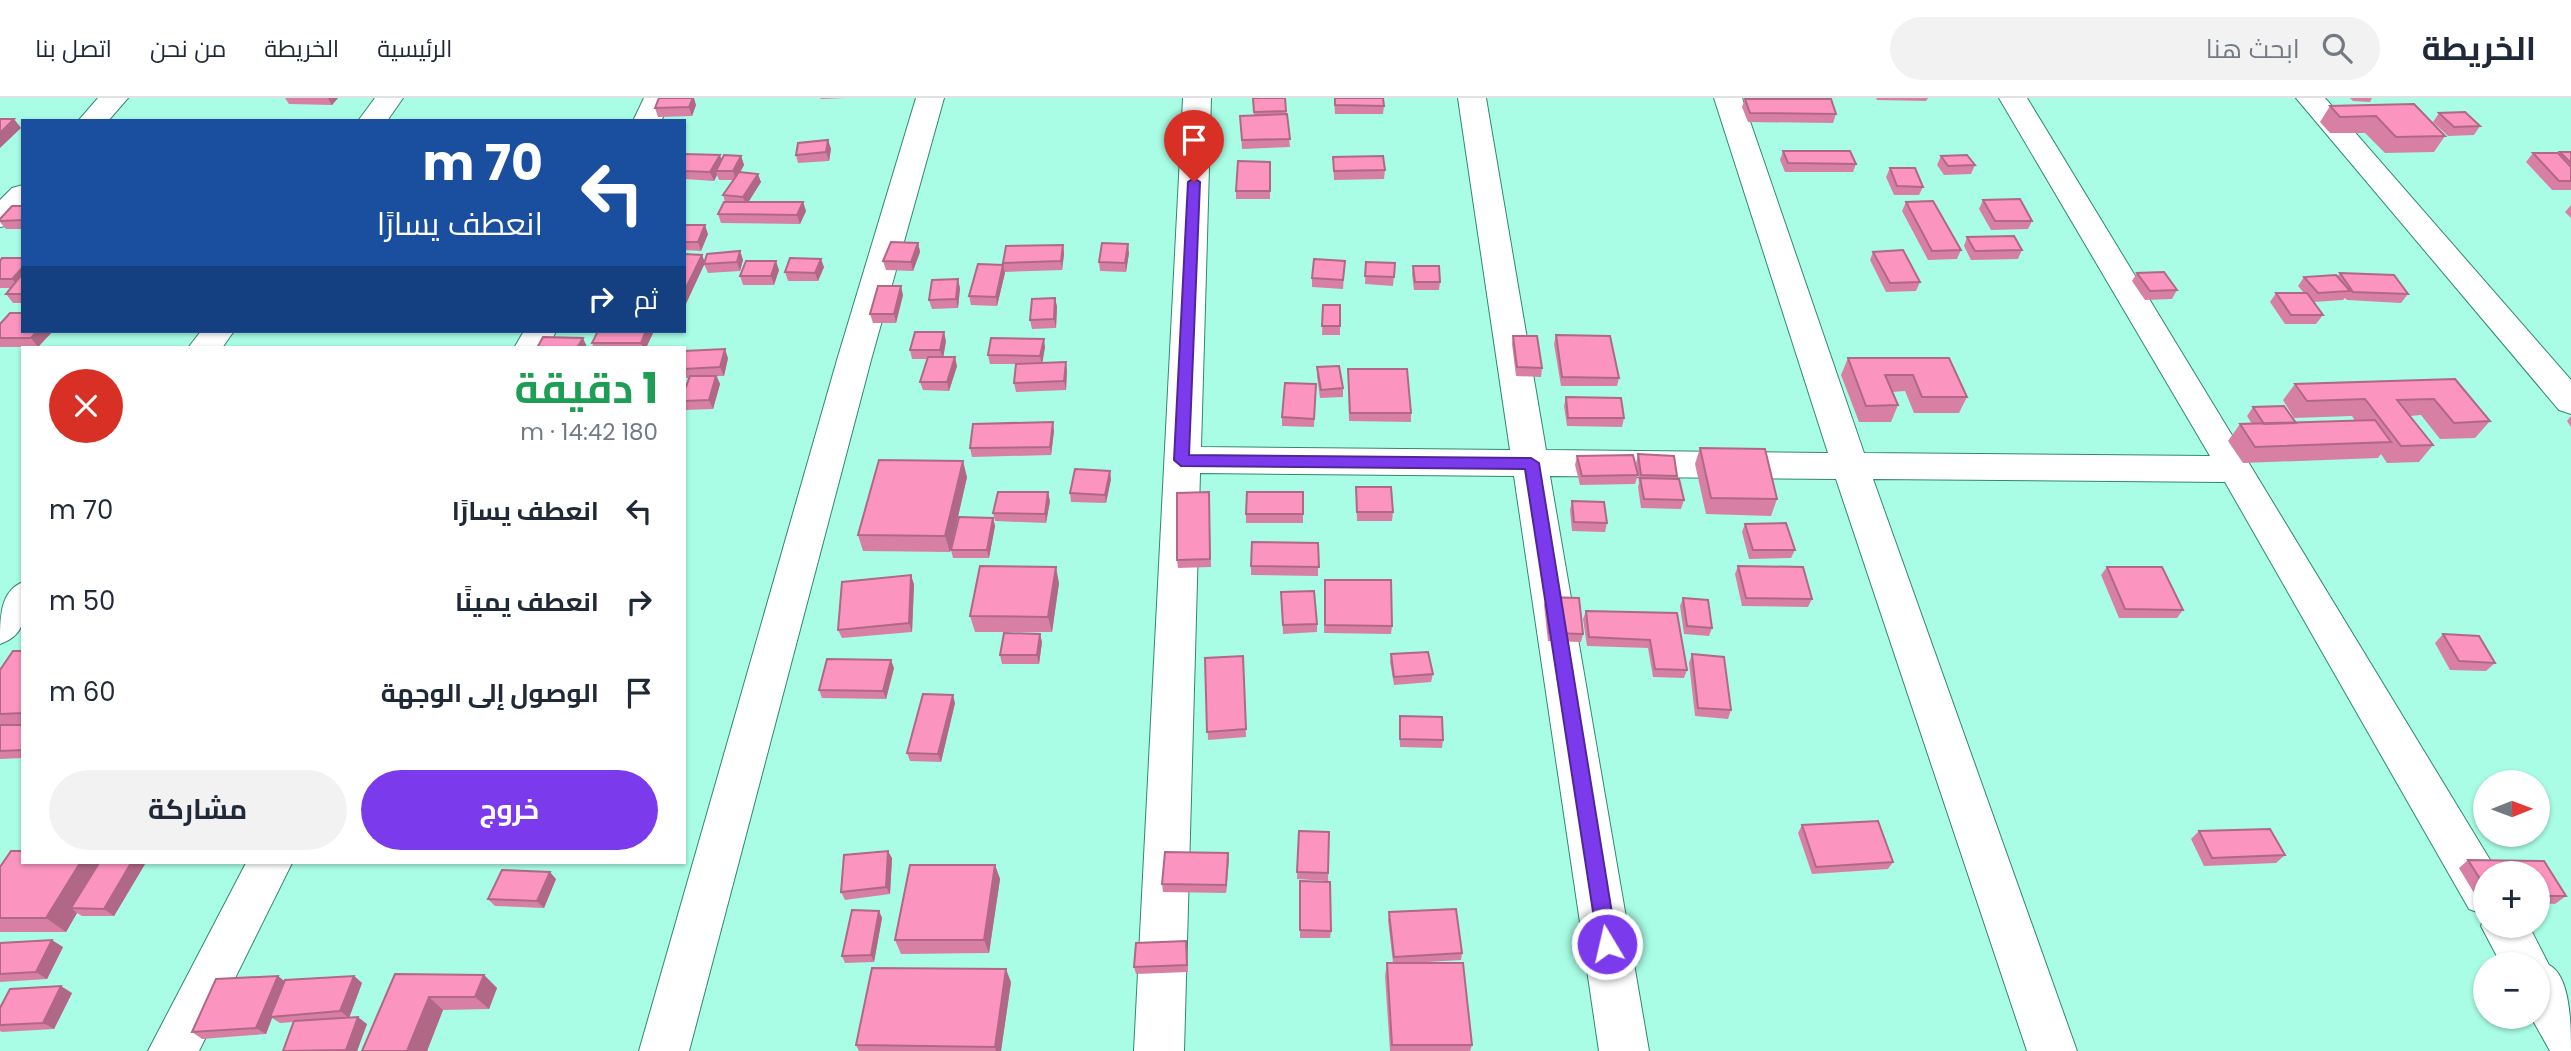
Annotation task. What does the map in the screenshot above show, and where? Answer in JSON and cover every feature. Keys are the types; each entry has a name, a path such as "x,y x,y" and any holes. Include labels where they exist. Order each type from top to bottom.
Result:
{"street":[{"path":"94,119 114,98"},
{"path":"373,119 388,98"},
{"path":"648,119 658,98"},
{"path":"664,1051 854,360 930,98"},
{"path":"1159,1051 1197,98"},
{"path":"1472,98 1624,1051"},
{"path":"1728,98 1850,466 2052,1051"},
{"path":"2013,98 2236,468 2473,873"},
{"path":"2310,98 2571,402"},
{"path":"0,218 21,196"},
{"path":"1181,460 2236,468"},
{"path":"0,628 21,600"},
{"path":"173,1051 268,864"},
{"path":"2550,1004 2571,1041"}],"building":[{"path":"659,98 693,98 689,107 655,108"},
{"path":"1253,98 1285,98 1286,111 1254,112"},
{"path":"1335,98 1383,98 1384,106 1335,105"},
{"path":"1745,99 1831,99 1836,114 1750,113"},
{"path":"2414,104 2445,136 2396,137 2376,116 2340,117 2330,106"},
{"path":"2465,112 2480,126 2454,127 2439,113"},
{"path":"1287,114 1290,139 1242,140 1240,116"},
{"path":"0,119 14,119 0,133"},
{"path":"828,140 826,152 796,155 798,143"},
{"path":"1783,151 1850,151 1856,164 1788,163"},
{"path":"2560,152 2571,152 2571,163"},
{"path":"2533,153 2558,153 2571,167 2571,181 2559,181"},
{"path":"686,154 720,155 710,172 686,171"},
{"path":"724,155 741,156 733,171 716,171"},
{"path":"1967,155 1975,165 1948,166 1941,156"},
{"path":"1383,156 1385,170 1334,171 1333,157"},
{"path":"1238,161 1270,162 1270,191 1236,191"},
{"path":"1890,168 1915,168 1923,187 1897,186"},
{"path":"739,172 758,174 743,197 723,195"},
{"path":"2020,199 2032,221 1995,221 1983,200"},
{"path":"1933,201 1961,250 1932,251 1906,202"},
{"path":"724,202 803,202 797,215 718,214"},
{"path":"12,206 21,206 21,220 0,219"},
{"path":"686,225 705,225 698,242 686,242"},
{"path":"2014,236 2022,250 1975,251 1967,237"},
{"path":"891,242 918,243 911,262 883,261"},
{"path":"1102,243 1128,244 1125,263 1099,262"},
{"path":"1063,245 1061,261 1003,263 1006,246"},
{"path":"1903,250 1920,282 1890,283 1873,252"},
{"path":"740,251 737,262 704,264 707,254"},
{"path":"686,254 702,255 686,288"},
{"path":"2,258 21,258 21,269 12,279 0,279"},
{"path":"790,258 821,259 815,273 785,272"},
{"path":"1314,259 1345,261 1343,280 1312,278"},
{"path":"746,261 776,261 771,276 740,276"},
{"path":"1366,262 1395,263 1394,277 1365,276"},
{"path":"978,264 1003,265 996,297 969,296"},
{"path":"1413,266 1439,266 1440,282 1415,282"},
{"path":"2164,272 2177,290 2150,291 2137,273"},
{"path":"2340,273 2394,275 2408,294 2353,292"},
{"path":"21,275 21,294 6,294"},
{"path":"2336,275 2350,291 2318,293 2304,277"},
{"path":"958,279 956,299 929,300 932,280"},
{"path":"878,286 901,286 894,314 870,314"},
{"path":"2276,293 2307,293 2323,315 2291,315"},
{"path":"1055,298 1054,319 1030,320 1032,299"},
{"path":"1323,305 1340,305 1340,326 1322,326"},
{"path":"10,313 21,313 21,333 35,333 31,338 0,338 0,324"},
{"path":"915,332 944,332 940,350 910,350"},
{"path":"597,333 645,333 641,343 592,343"},
{"path":"1556,335 1610,336 1619,378 1562,377"},
{"path":"1513,336 1537,336 1542,368 1517,367"},
{"path":"543,337 583,338 578,346 538,346"},
{"path":"991,338 1044,339 1040,356 988,355"},
{"path":"725,349 720,367 686,369 686,351"},
{"path":"928,357 955,357 947,382 920,382"},
{"path":"1848,358 1949,358 1967,397 1922,397 1913,375 1885,375 1898,405 1866,406"},
{"path":"1066,362 1064,381 1014,383 1016,364"},
{"path":"1339,366 1343,388 1321,390 1317,367"},
{"path":"1348,369 1407,369 1411,413 1350,413"},
{"path":"690,376 716,376 709,400 686,401 686,387"},
{"path":"2455,379 2490,421 2454,423 2434,399 2397,400 2433,445 2401,446 2365,399 2307,401 2295,384"},
{"path":"1285,383 1316,384 1314,419 1282,417"},
{"path":"1566,397 1621,398 1624,418 1568,418"},
{"path":"2284,406 2296,423 2264,424 2253,407"},
{"path":"2375,420 2391,442 2255,447 2240,424"},
{"path":"1053,422 1050,447 970,448 973,424"},
{"path":"1700,448 1765,449 1777,499 1711,498"},
{"path":"1638,454 1674,456 1677,476 1641,475"},
{"path":"1633,455 1638,475 1582,476 1577,456"},
{"path":"879,460 963,461 945,536 858,535"},
{"path":"1075,469 1110,471 1105,495 1070,493"},
{"path":"1640,478 1679,479 1684,500 1644,499"},
{"path":"1356,487 1391,487 1393,512 1357,512"},
{"path":"998,492 1048,492 1045,514 993,513"},
{"path":"1209,492 1210,559 1177,560 1177,493"},
{"path":"1247,492 1303,492 1303,514 1246,514"},
{"path":"1572,501 1604,502 1607,523 1574,522"},
{"path":"959,517 993,518 987,550 951,550"},
{"path":"1786,523 1795,550 1753,550 1745,524"},
{"path":"1252,542 1318,543 1319,567 1251,566"},
{"path":"980,566 1056,567 1048,617 970,616"},
{"path":"1738,566 1803,567 1812,599 1746,598"},
{"path":"2107,567 2162,567 2183,610 2125,609"},
{"path":"911,575 909,623 838,630 842,582"},
{"path":"1325,580 1391,580 1392,626 1325,625"},
{"path":"1314,591 1317,624 1283,625 1281,592"},
{"path":"1546,597 1579,598 1583,634 1549,633"},
{"path":"1683,598 1708,600 1712,628 1687,626"},
{"path":"1586,611 1677,613 1687,670 1655,669 1650,640 1589,637"},
{"path":"1004,633 1040,634 1037,655 1000,655"},
{"path":"2443,634 2479,636 2495,663 2459,661"},
{"path":"13,651 21,651 21,713 0,714 0,670"},
{"path":"1428,652 1433,674 1394,677 1391,654"},
{"path":"1692,654 1724,657 1731,710 1698,708"},
{"path":"1243,656 1246,729 1207,732 1205,658"},
{"path":"827,659 891,660 883,691 819,690"},
{"path":"923,694 953,695 938,754 907,753"},
{"path":"1400,716 1442,717 1443,740 1400,739"},
{"path":"0,725 21,725 21,750 0,751"},
{"path":"1878,821 1893,862 1816,867 1802,825"},
{"path":"2270,829 2285,855 2212,858 2199,831"},
{"path":"1299,831 1329,832 1328,873 1297,872"},
{"path":"11,851 21,851 21,864 79,864 46,918 0,918 0,867"},
{"path":"888,851 886,887 841,892 844,855"},
{"path":"1165,852 1228,853 1226,885 1162,884"},
{"path":"2468,860 2544,861 2473,861 2473,868"},
{"path":"98,864 130,864 104,909 71,908"},
{"path":"910,865 995,865 984,940 895,940"},
{"path":"502,870 550,872 537,901 488,899"},
{"path":"2550,871 2566,896 2550,896"},
{"path":"1300,881 1330,882 1331,931 1300,930"},
{"path":"1456,909 1462,953 1394,957 1389,912"},
{"path":"852,910 879,911 871,955 842,956"},
{"path":"52,940 36,972 0,974 0,943"},
{"path":"1186,941 1187,965 1134,967 1136,943"},
{"path":"1387,963 1463,963 1472,1045 1392,1045"},
{"path":"872,968 1006,969 995,1047 856,1045"},
{"path":"395,974 484,975 475,997 429,997 407,1051 362,1051"},
{"path":"278,976 256,1028 192,1032 216,979"},
{"path":"354,976 340,1011 270,1017 285,980"},
{"path":"61,986 43,1023 0,1025 0,1008 10,989"},
{"path":"358,1017 346,1050 283,1051 294,1021"}],"route":[{"path":"1194,182 1181,460 1531,463 1607,944"}]}
